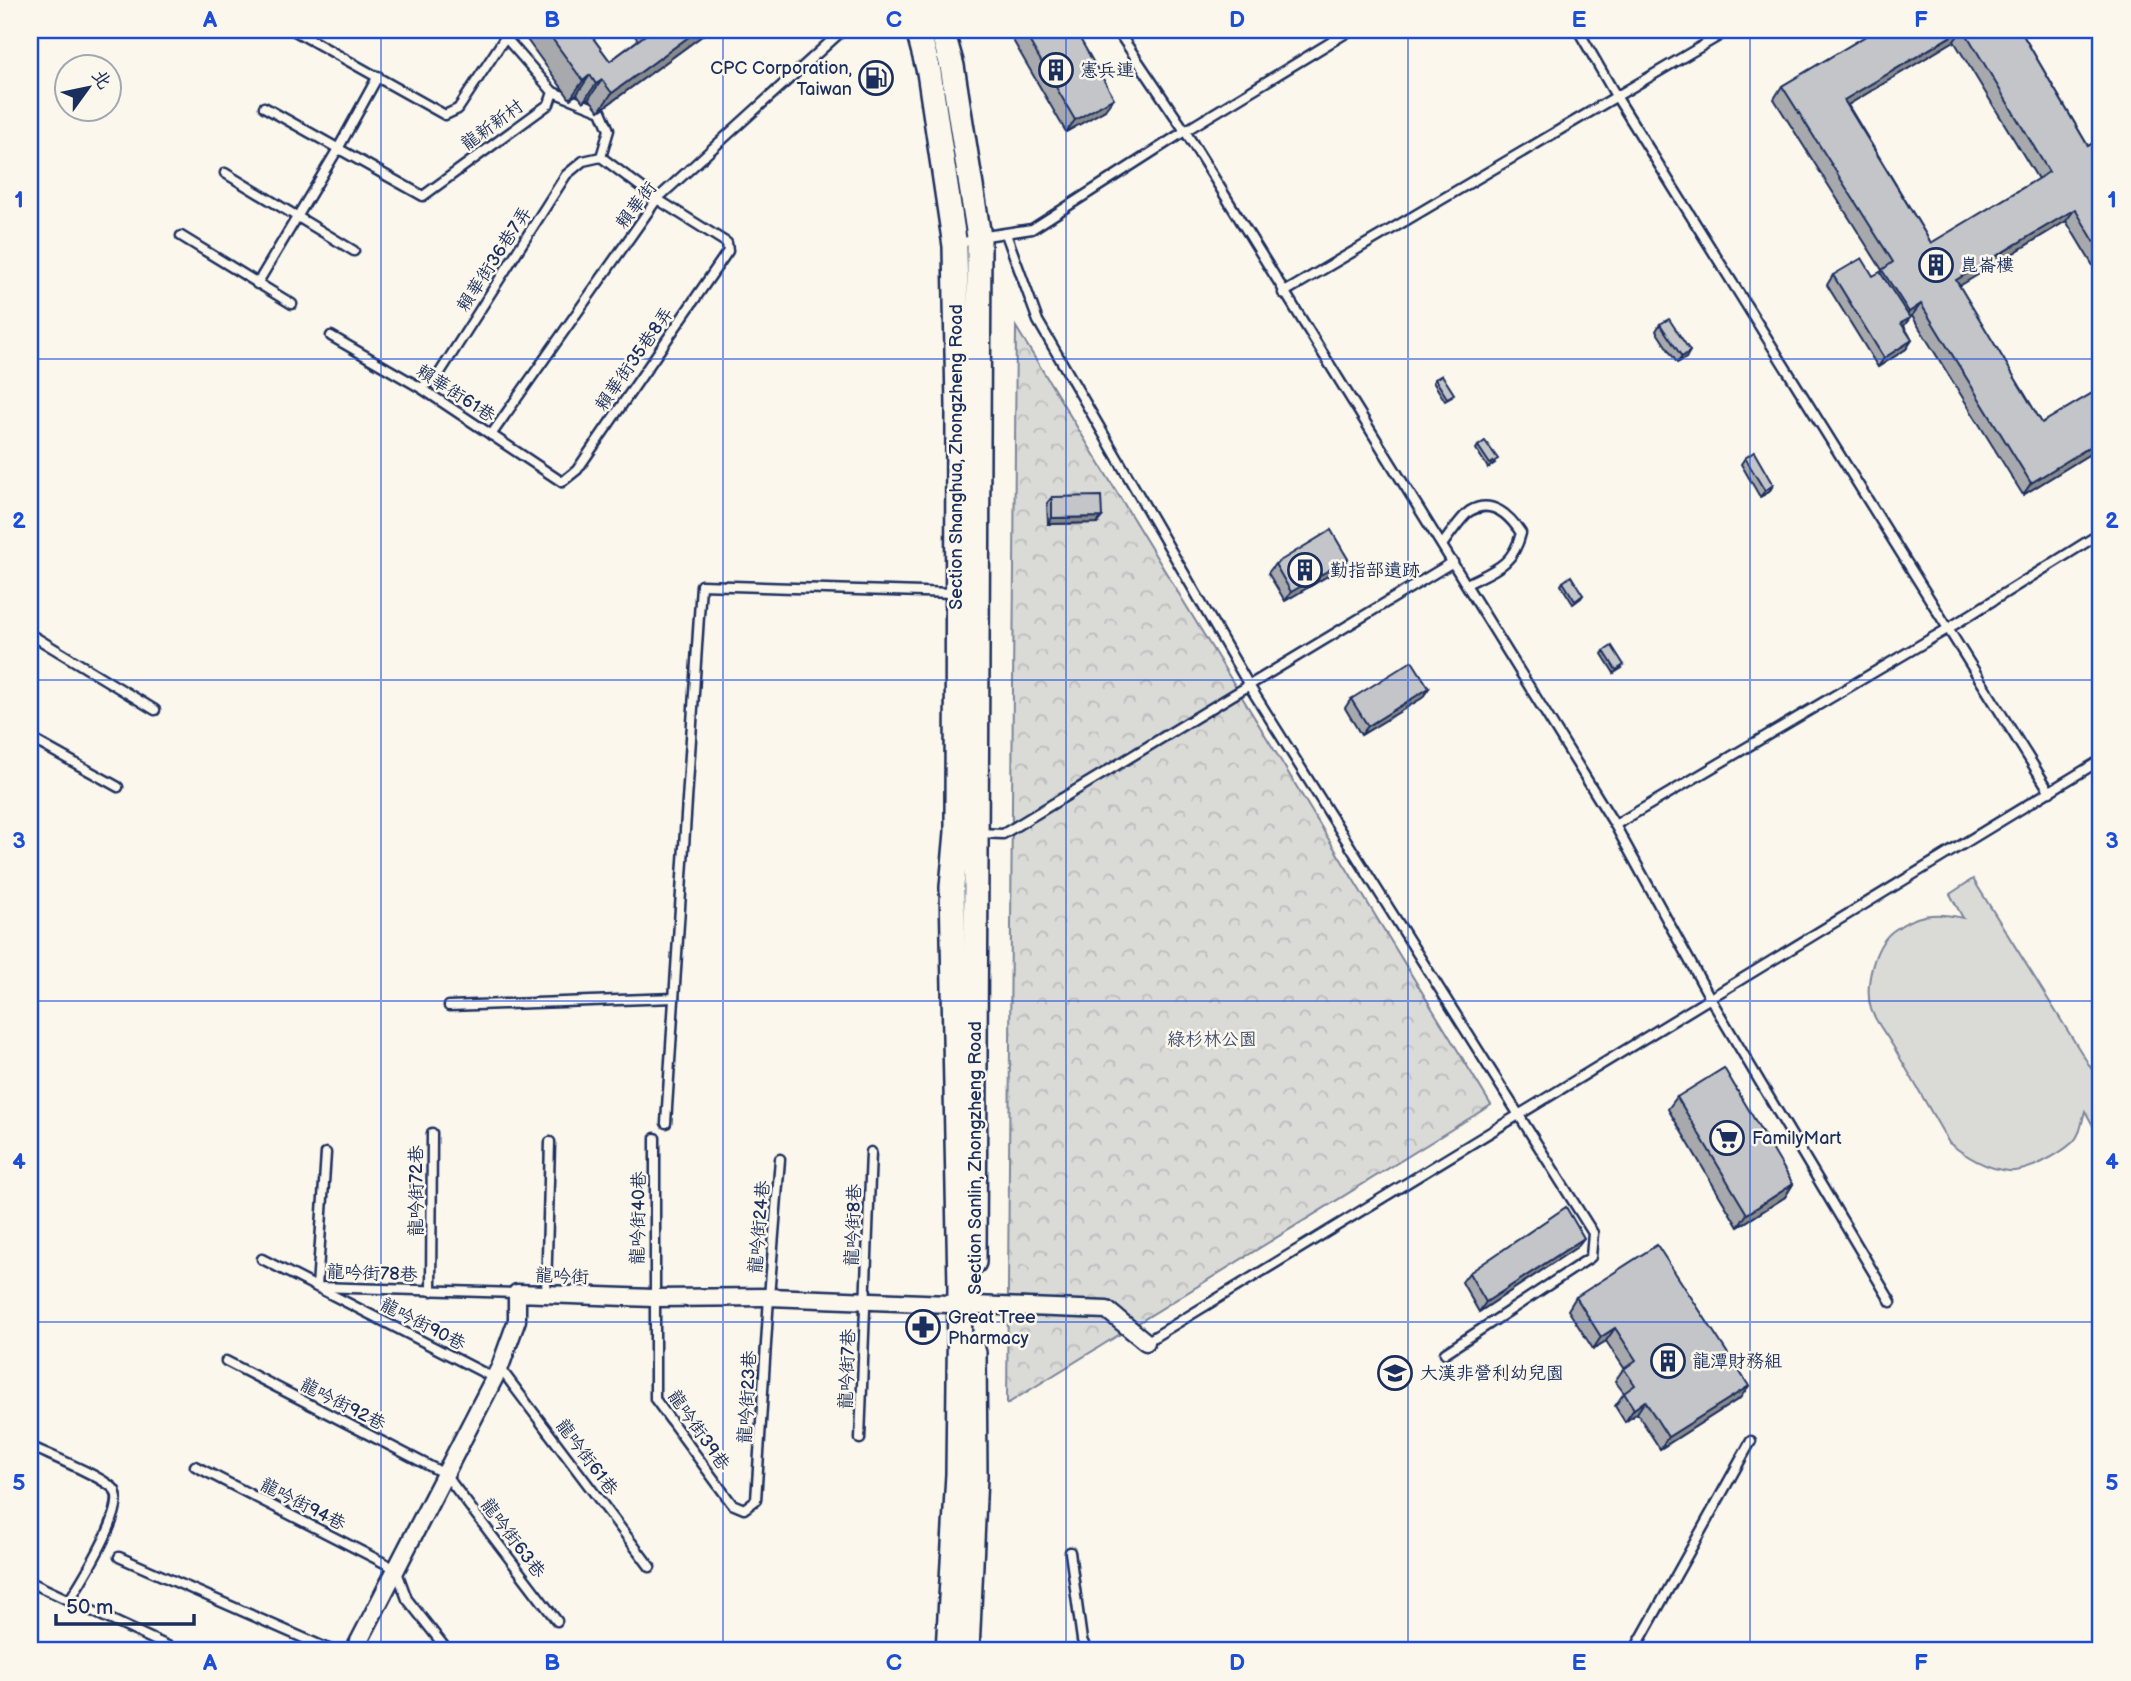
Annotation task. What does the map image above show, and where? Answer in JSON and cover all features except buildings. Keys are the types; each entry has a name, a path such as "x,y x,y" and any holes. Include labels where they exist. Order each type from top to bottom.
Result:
{"main road":[{"name":"Section Shanghua, Zhongzheng Road","path":"918,30 929,72 955,246 957,593 967,832 977,876"},
{"name":"Section Shanghua, Zhongzheng Road","path":"942,30 952,66 979,237 967,832 952,887"},
{"name":"Section Sanlin, Zhongzheng Road","path":"948,1651 967,1303 977,876"},
{"name":"Section Sanlin, Zhongzheng Road","path":"952,887 975,1476 967,1651"}],"street":[{"name":"龍吟街","path":"354,1651 497,1372 517,1320 517,1293 653,1298 769,1297 1107,1310 1146,1342"}],"lane":[{"name":"龍新新村","path":"264,107 423,196 549,103 553,92 507,34 458,109 445,115 293,30"},
{"name":"賴華街","path":"492,435 657,199 843,30"},
{"path":"1117,30 1185,131 1615,825 1710,999 1891,1302"},
{"path":"955,246 979,237 1032,229 1185,131 1351,30"},
{"path":"1578,30 1616,96 2050,793"},
{"path":"1283,293 1729,30"},
{"path":"257,284 379,76"},
{"path":"553,92 601,111 609,130 601,157 657,199"},
{"name":"賴華街36巷7弄","path":"421,388 439,374 566,175 583,160 601,157"},
{"path":"225,173 354,251"},
{"name":"賴華街35巷8弄","path":"562,482 577,470 728,251 727,243 657,199"},
{"path":"1006,234 1038,321 1250,687 1593,1233 1591,1257 1445,1353"},
{"path":"181,236 292,304"},
{"name":"賴華街61巷","path":"331,336 421,388 562,482"},
{"path":"1442,545 1470,511 1501,509 1513,520 1521,533 1506,564 1466,584"},
{"path":"1615,825 1949,628 2101,533"},
{"path":"967,832 1003,834 1453,562"},
{"path":"666,1123 701,585 957,593"},
{"path":"30,634 155,710"},
{"path":"30,738 118,787"},
{"path":"1146,1342 2101,760"},
{"path":"449,1006 674,998"},
{"name":"龍吟街72巷","path":"431,1291 432,1133"},
{"name":"龍吟街40巷","path":"653,1298 655,1138"},
{"path":"546,1295 550,1142"},
{"name":"龍吟街8巷","path":"866,1300 872,1152"},
{"name":"龍吟街78巷","path":"326,1153 317,1287 517,1293"},
{"name":"龍吟街24巷","path":"769,1297 780,1159"},
{"name":"龍吟街90巷","path":"262,1259 497,1372"},
{"name":"龍吟街23巷","path":"756,1500 769,1297"},
{"name":"龍吟街39巷","path":"653,1298 654,1399 732,1504 744,1509 756,1500"},
{"name":"龍吟街7巷","path":"860,1439 866,1300"},
{"name":"龍吟街92巷","path":"226,1361 445,1474"},
{"name":"龍吟街61巷","path":"497,1372 650,1567"},
{"path":"1634,1651 1751,1441"},
{"path":"30,1446 85,1472 113,1488 117,1494 116,1506 101,1548 69,1601"},
{"name":"龍吟街94巷","path":"195,1466 396,1569"},
{"name":"龍吟街63巷","path":"445,1474 557,1621"},
{"path":"1070,1552 1082,1640 1087,1651"},
{"path":"119,1557 333,1651"},
{"path":"396,1569 407,1599 448,1651"},
{"path":"30,1582 178,1651"}],"green space":[{"name":"綠杉林公園","path":"1016,327 1491,1105 1007,1404"},
{"path":"1973,879 2101,1084 2101,1140 2085,1111 2080,1131 2073,1142 2043,1162 2016,1171 1984,1165 1949,1143 1875,1018 1869,1000 1872,967 1886,937 1918,917 1944,915 1963,918 1950,894"}],"place":[{"name":"憲兵連","path":"1056,70"},
{"name":"CPC Corporation, Taiwan","path":"876,78"},
{"name":"崑崙樓","path":"1936,265"},
{"name":"勤指部遺跡","path":"1305,570"},
{"name":"FamilyMart","path":"1727,1138"},
{"name":"Great Tree Pharmacy","path":"923,1327"},
{"name":"龍潭財務組","path":"1668,1361"},
{"name":"大漢非營利幼兒園","path":"1395,1373"}]}
